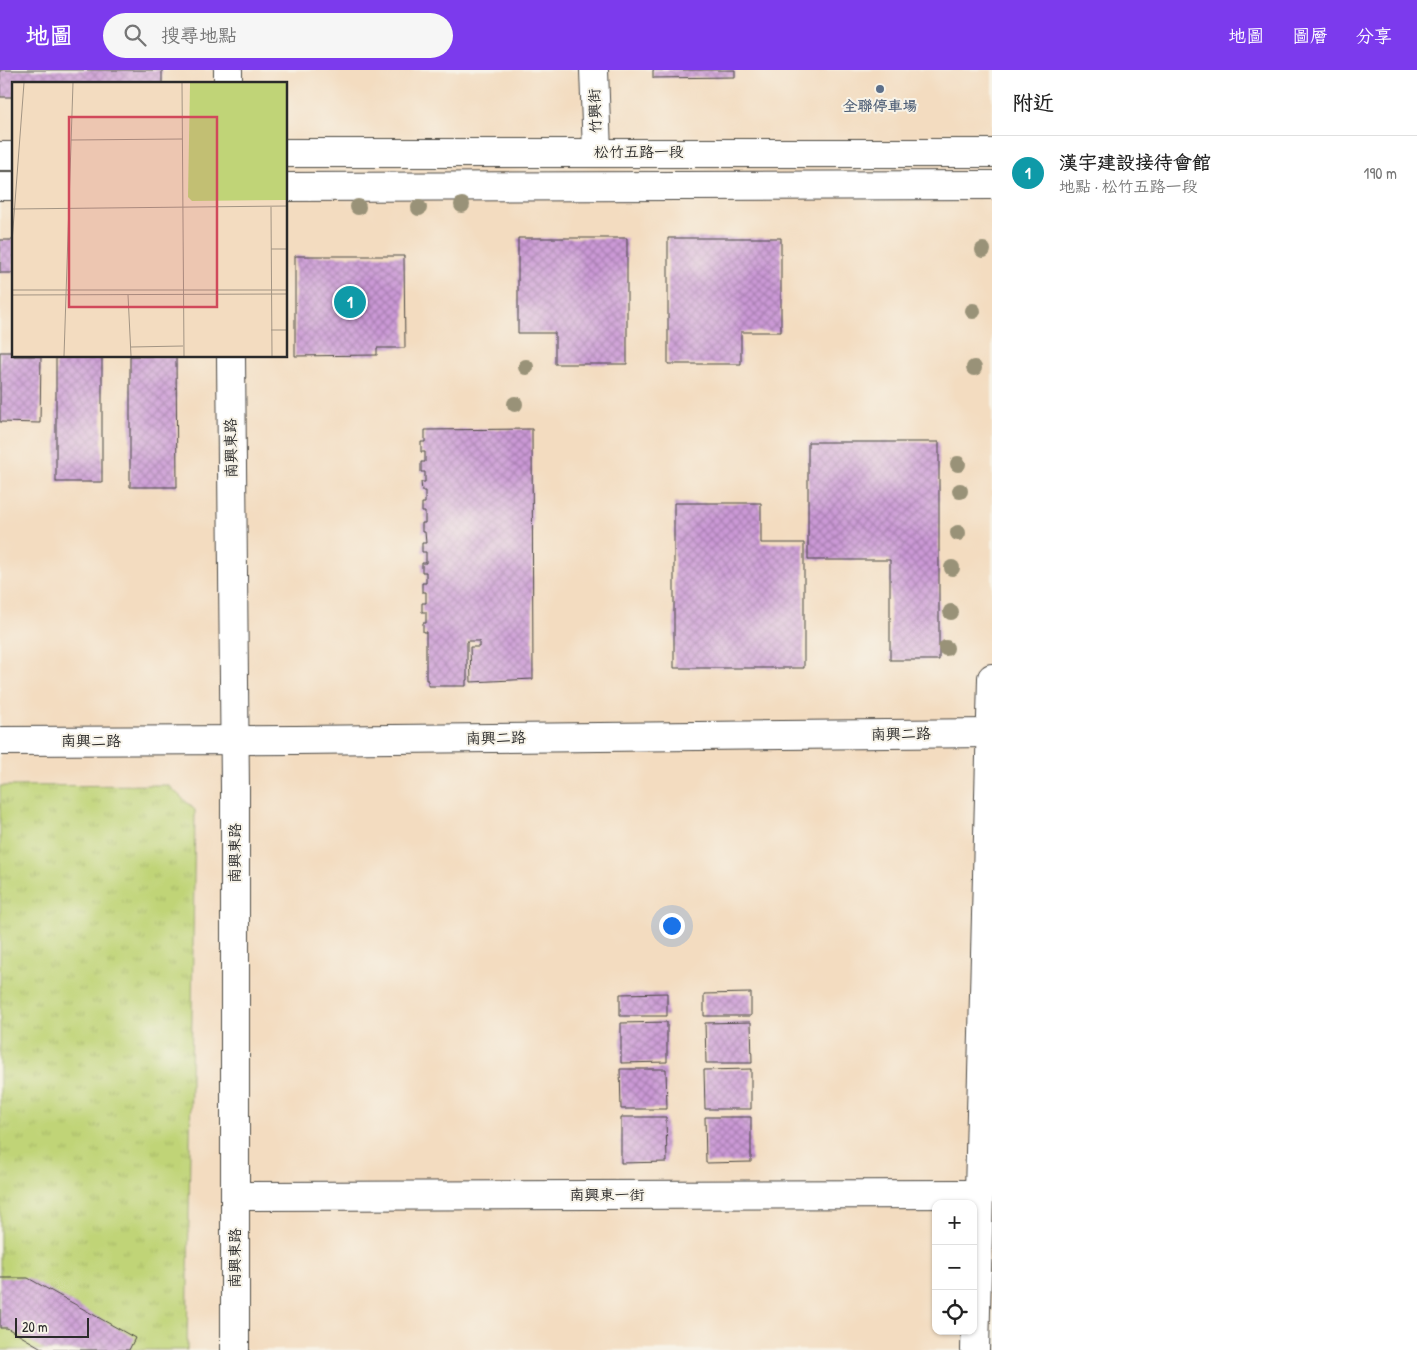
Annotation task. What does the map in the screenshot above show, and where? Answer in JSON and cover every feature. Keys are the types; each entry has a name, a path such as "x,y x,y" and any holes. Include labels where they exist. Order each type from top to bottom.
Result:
{"street":[{"name":"竹興街","path":"594,70 597,152"},
{"name":"松竹五路一段","path":"288,153 992,153"},
{"path":"288,187 992,185"},
{"name":"南興東路","path":"230,358 234,740 235,1350"},
{"path":"975,1350 992,678"},
{"name":"南興二路","path":"0,741 991,733"},
{"name":"南興東一街","path":"235,1196 979,1194"}],"green space":[{"path":"168,785 195,810 187,1350 0,1350 0,786"}],"building":[{"path":"0,70 162,70 162,82 12,82 12,97 0,97"},
{"path":"653,70 735,70 735,77 653,78"},
{"path":"518,238 627,238 627,364 555,364 555,333 518,333"},
{"path":"668,238 781,238 781,332 741,332 741,364 668,364"},
{"path":"0,240 12,240 12,273 0,273"},
{"path":"295,256 404,256 405,348 377,348 377,355 295,356"},
{"path":"0,352 12,352 12,358 41,358 40,423 0,422"},
{"path":"56,358 102,358 102,482 56,482"},
{"path":"130,358 176,358 177,487 130,487"},
{"path":"532,429 533,679 471,682 470,647 479,647 479,641 467,641 466,686 428,686 428,680 426,680 426,632 423,632 423,623 426,623 426,612 422,612 422,603 426,603 426,592 422,592 422,583 426,583 426,572 422,572 422,563 426,563 426,552 422,552 422,543 426,543 425,532 422,532 422,523 425,523 425,512 422,512 422,503 425,503 425,491 422,491 421,482 425,482 425,472 421,472 421,462 425,462 425,452 421,452 421,442 425,442 425,430"},
{"path":"808,442 939,442 939,660 890,660 890,560 808,560"},
{"path":"674,503 761,503 761,543 804,543 804,668 674,668"},
{"path":"667,993 667,1016 620,1016 620,994"},
{"path":"751,993 751,1016 704,1016 704,994"},
{"path":"667,1022 667,1062 621,1063 621,1023"},
{"path":"751,1022 752,1063 706,1063 705,1023"},
{"path":"620,1069 666,1069 667,1109 621,1109"},
{"path":"751,1069 751,1109 705,1109 704,1070"},
{"path":"621,1117 666,1117 667,1162 621,1163"},
{"path":"705,1117 751,1117 751,1162 706,1163"},
{"path":"0,1278 28,1278 135,1338 129,1350 45,1350 7,1328 0,1328"}],"place":[{"name":"全聯停車場","path":"880,89"},
{"name":"漢宇建設接待會館","path":"350,302"}]}
